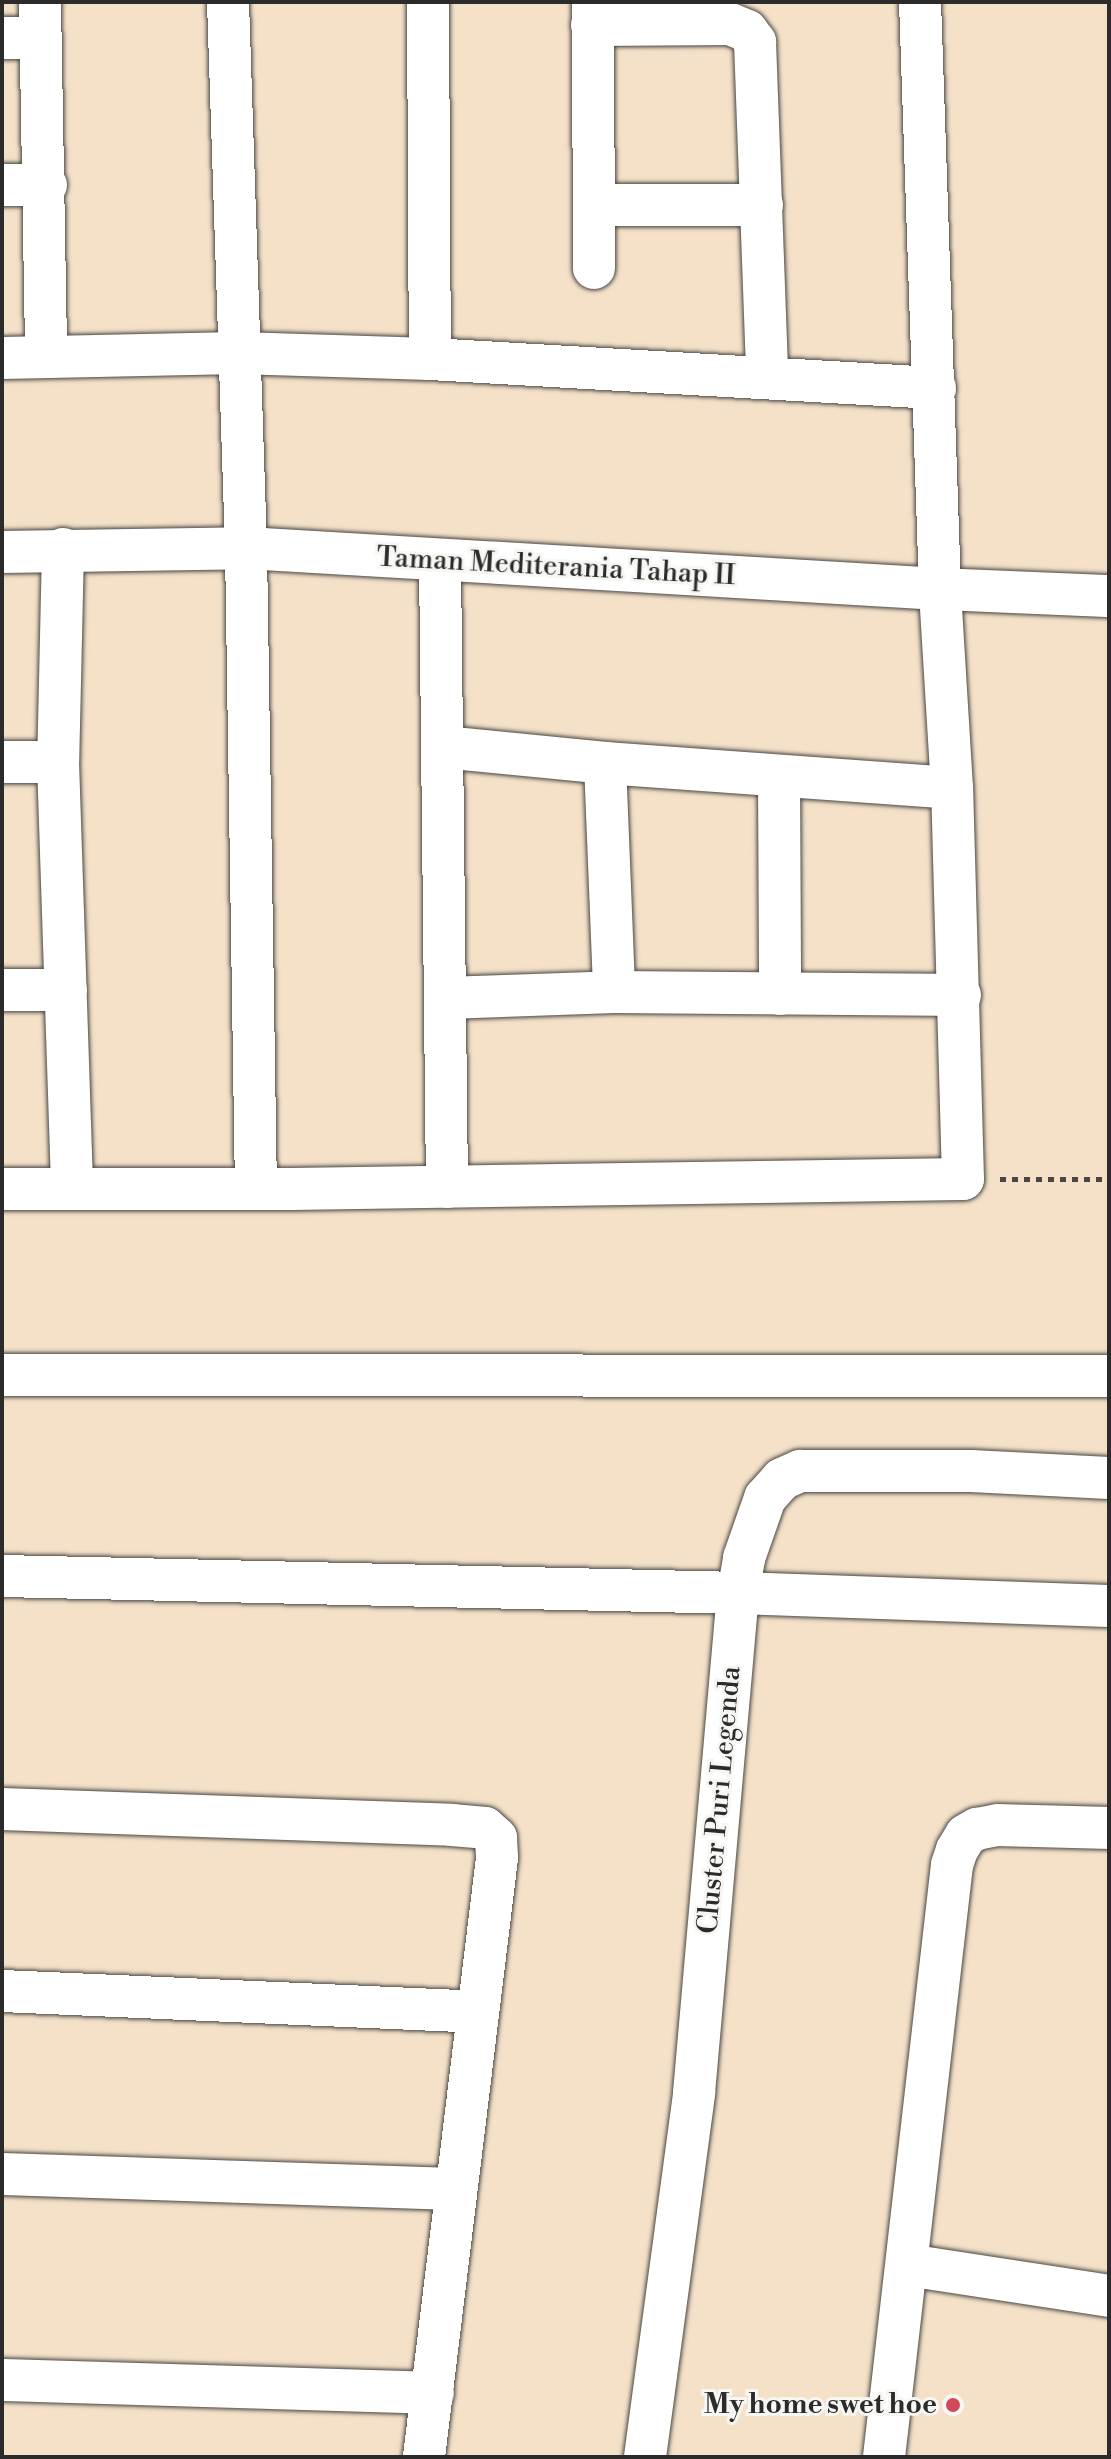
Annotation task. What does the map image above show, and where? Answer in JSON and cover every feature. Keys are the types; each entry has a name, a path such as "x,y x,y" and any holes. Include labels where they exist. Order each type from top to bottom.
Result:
{"street":[{"path":"228,2 246,548 256,1189"},
{"path":"428,2 430,359"},
{"path":"2,1189 256,1189 963,1179 960,995 940,589 920,2"},
{"path":"594,268 592,14 730,24 747,31 755,42 757,58 767,377"},
{"path":"27,26 46,185 46,357"},
{"path":"2,185 46,185"},
{"path":"595,205 762,205"},
{"path":"2,358 238,353 430,359 935,388"},
{"name":"Taman Mediterania Tahap II","path":"2,552 246,548 1109,596"},
{"path":"63,549 58,762 72,1189"},
{"path":"440,561 447,1187"},
{"path":"443,747 605,763 952,788"},
{"path":"2,762 58,762"},
{"path":"605,763 614,992"},
{"path":"779,777 780,994"},
{"path":"2,990 66,990"},
{"path":"446,998 614,992 960,995"},
{"path":"2,1375 1109,1376"},
{"name":"Cluster Puri Legenda","path":"645,2457 694,2093 738,1593 756,1517 765,1498 782,1479 800,1471 971,1471 1109,1478"},
{"path":"2,1576 738,1593 1109,1606"},
{"path":"2,1809 485,1828 496,1838 497,1858 424,2457"},
{"path":"884,2457 952,1865 957,1850 966,1835 977,1829 998,1825 1109,1828"},
{"path":"2,1991 477,2012"},
{"path":"2,2174 456,2189"},
{"path":"907,2265 1109,2295"},
{"path":"2,2380 433,2393"}],"path":[{"path":"963,1179 1109,1179"}],"place":[{"name":"My home swet hoe","path":"953,2405"}]}
